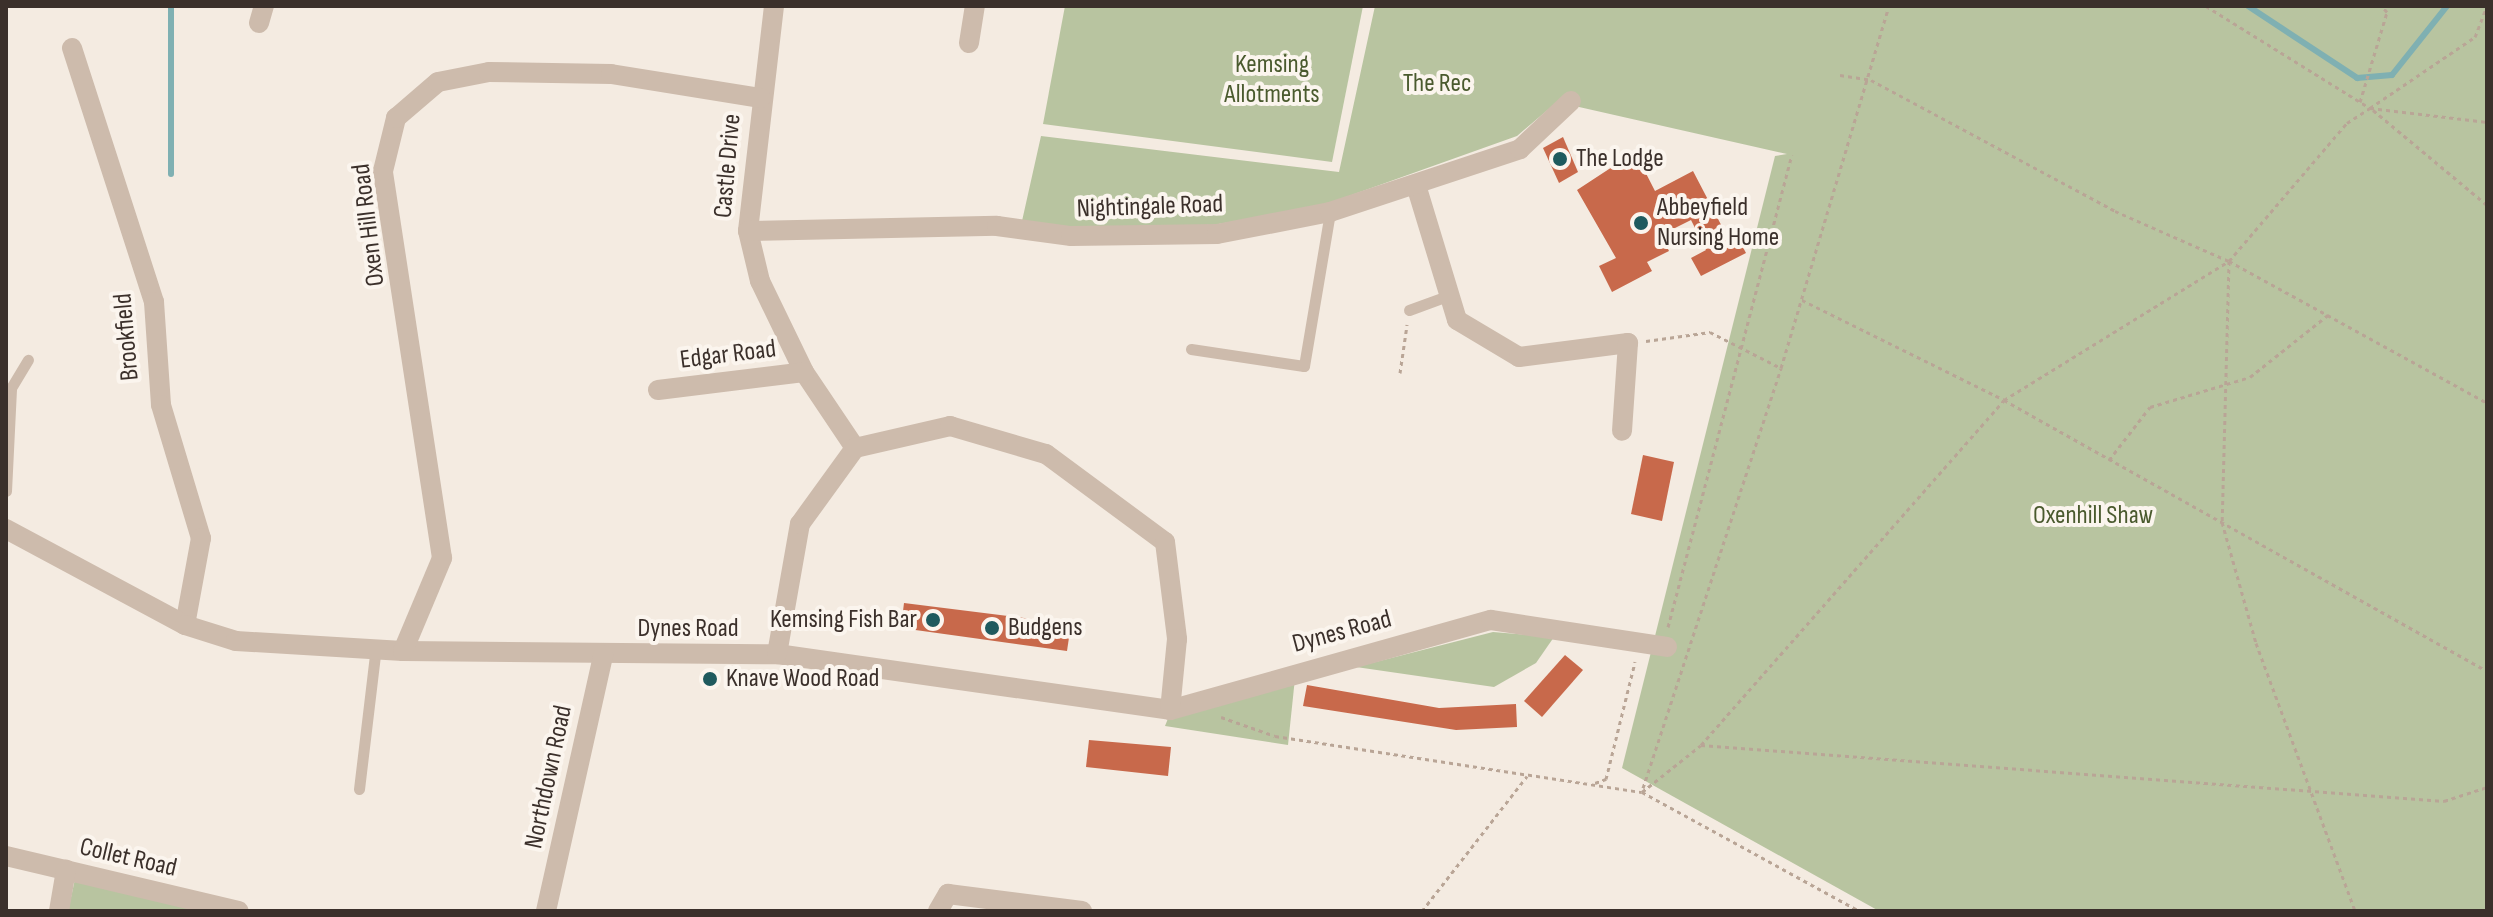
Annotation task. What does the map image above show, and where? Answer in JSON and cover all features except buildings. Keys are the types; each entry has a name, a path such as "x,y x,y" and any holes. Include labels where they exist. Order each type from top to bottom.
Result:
{"street":[{"name":"Castle Drive","path":"774,6 748,231 760,281 804,372 855,448"},
{"path":"969,43 975,6"},
{"name":"Brookfield","path":"72,48 154,302 161,405 201,538 185,625"},
{"name":"Oxen Hill Road","path":"403,651 442,558 383,171 396,118 438,82 489,72 611,74 761,98"},
{"name":"Nightingale Road","path":"748,231 997,226 1071,236 1217,234 1330,212 1520,149 1571,101"},
{"path":"1416,185 1457,320 1519,357 1628,343 1622,431"},
{"name":"Edgar Road","path":"658,390 804,372"},
{"path":"777,654 800,524 855,448 950,426 1046,454 1165,542 1177,639 1170,710"},
{"name":"Dynes Road","path":"6,529 185,625 236,641 403,651 777,654 1170,710 1491,620 1664,647"},
{"name":"Northdown Road","path":"546,911 603,655"},
{"name":"Collet Road","path":"6,856 239,911"},
{"path":"59,911 66,870"},
{"path":"938,911 948,894 1082,911"}],"lane":[{"path":"1191,349 1304,366 1330,212"},
{"path":"1409,310 1450,295"},
{"path":"6,491 11,388 28,360"},
{"path":"359,789 376,647"}],"path":[{"path":"1642,792 1781,368 1871,80 1889,6"},
{"path":"2206,6 2370,108 2487,205"},
{"path":"2360,102 2387,12 2382,6"},
{"path":"1642,792 1701,745 2004,400 2229,261 2347,123 2475,37 2487,6"},
{"path":"1840,75 1871,80 2115,211 2229,261 2487,403"},
{"path":"2370,108 2487,122"},
{"path":"1664,647 1744,352 1792,155"},
{"path":"2229,261 2221,384 2222,522 2311,792 2355,911"},
{"path":"1802,300 2004,400 2487,671"},
{"path":"1400,373 1409,310"},
{"path":"2109,460 2150,407 2250,377 2328,315"},
{"path":"1628,343 1710,332 1744,352 1781,368"},
{"path":"1591,785 1606,779 1640,643"},
{"path":"1206,715 1275,736 1642,792 1859,911"},
{"path":"1701,745 2444,801 2487,787"},
{"path":"1422,911 1527,776"}],"green space":[{"name":"Kemsing Allotments","path":"1065,6 1363,6 1332,162 1043,124"},
{"name":"Oxenhill Shaw","path":"1375,6 2487,6 2487,911 1879,911 1622,768 1775,156 1787,154 1557,102 1517,136 1318,207 1207,226 1070,228 1022,221 1041,136 1339,172"},
{"path":"1493,632 1554,637 1536,663 1494,687 1356,667"},
{"path":"1295,678 1288,745 1165,726 1169,716"},
{"path":"75,879 206,911 68,911"}],"waterway":[{"path":"171,6 171,174"},
{"path":"2248,6 2357,78 2392,75 2447,6"}],"place":[{"name":"The Lodge","path":"1560,159"},
{"name":"Abbeyfield Nursing Home","path":"1641,223"},
{"name":"Kemsing Fish Bar","path":"933,620"},
{"name":"Budgens","path":"992,628"},
{"name":"Knave Wood Road","path":"710,679"}],"park label":[{"name":"The Rec","path":"1437,84"}]}
